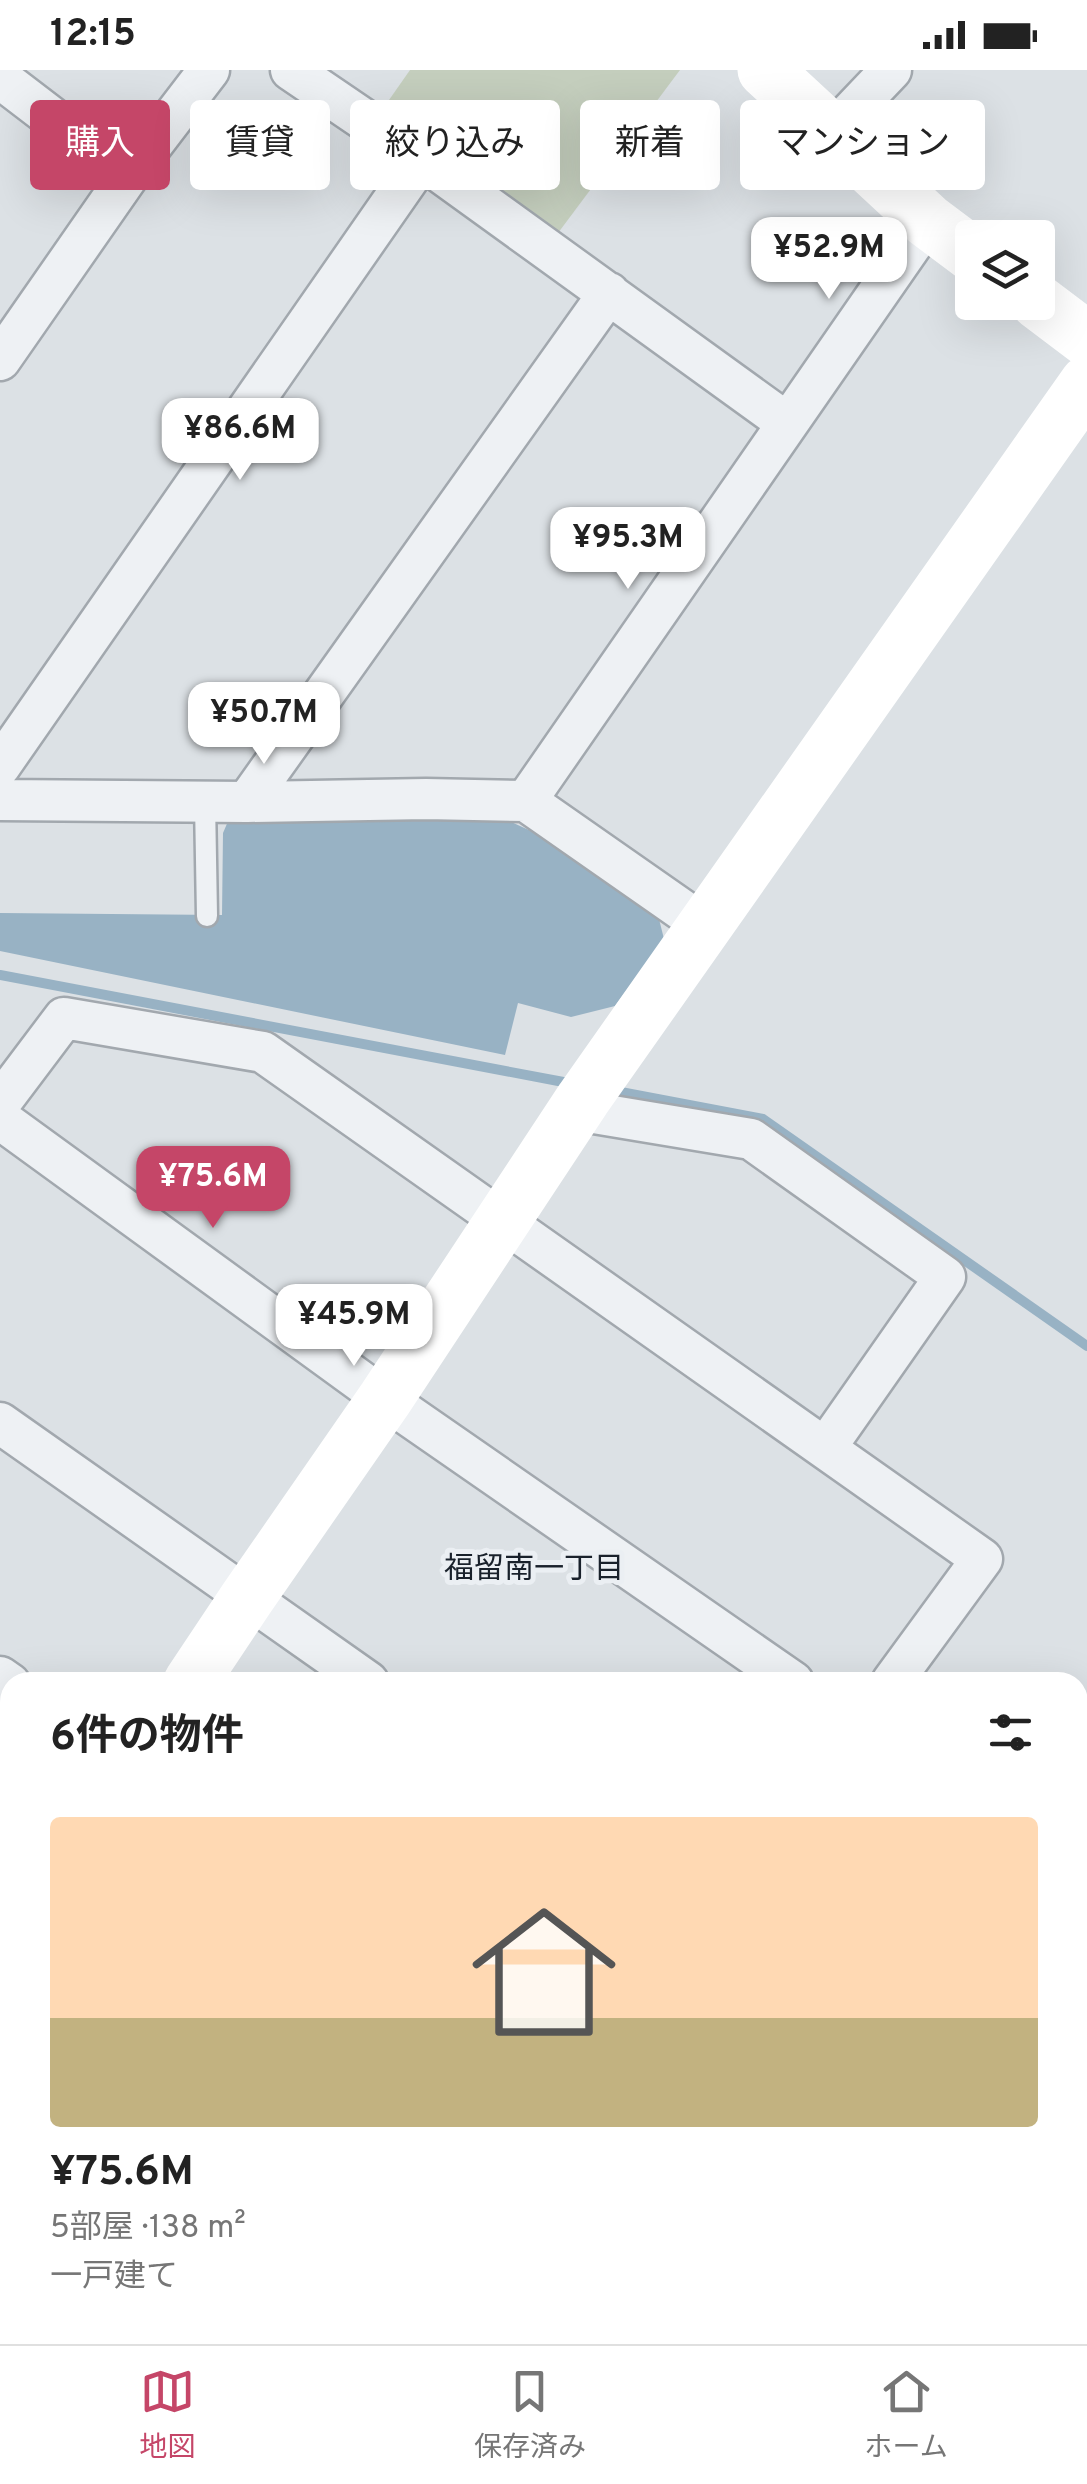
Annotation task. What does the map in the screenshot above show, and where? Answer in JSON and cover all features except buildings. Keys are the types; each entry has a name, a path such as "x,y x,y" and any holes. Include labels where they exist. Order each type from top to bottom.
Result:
{"street":[{"path":"170,121 209,70"},
{"path":"291,70 350,110"},
{"path":"765,70 797,100"},
{"path":"862,100 890,70"},
{"path":"0,78 30,101"},
{"path":"0,360 118,190"},
{"path":"0,766 400,190"},
{"path":"465,190 787,424"},
{"path":"895,190 955,241"},
{"path":"526,801 928,221"},
{"path":"247,802 609,293"},
{"path":"1055,315 1087,339"},
{"path":"198,1672 386,1399 586,1095 1087,383"},
{"path":"0,800 526,801 706,926"},
{"path":"0,1103 64,1018 262,1052 982,1558 899,1672"},
{"path":"586,1095 751,1139 945,1276 826,1447"},
{"path":"0,1119 386,1399 778,1672"},
{"path":"0,1423 353,1672"}],"lane":[{"path":"206,802 207,916"}],"green space":[{"path":"410,70 680,70 658,100 580,100 580,190 590,190 558,233 496,190 560,190 560,100 389,100"}],"water":[{"path":"500,817 542,836 658,915 664,939 615,1006 571,1017 518,1003 505,1055 0,951 0,913 222,915 223,833 229,819"}],"waterway":[{"path":"0,975 574,1084"},
{"path":"610,1090 763,1119 1087,1346"}],"district":[{"name":"福留南一丁目","path":"534,1568"}]}
